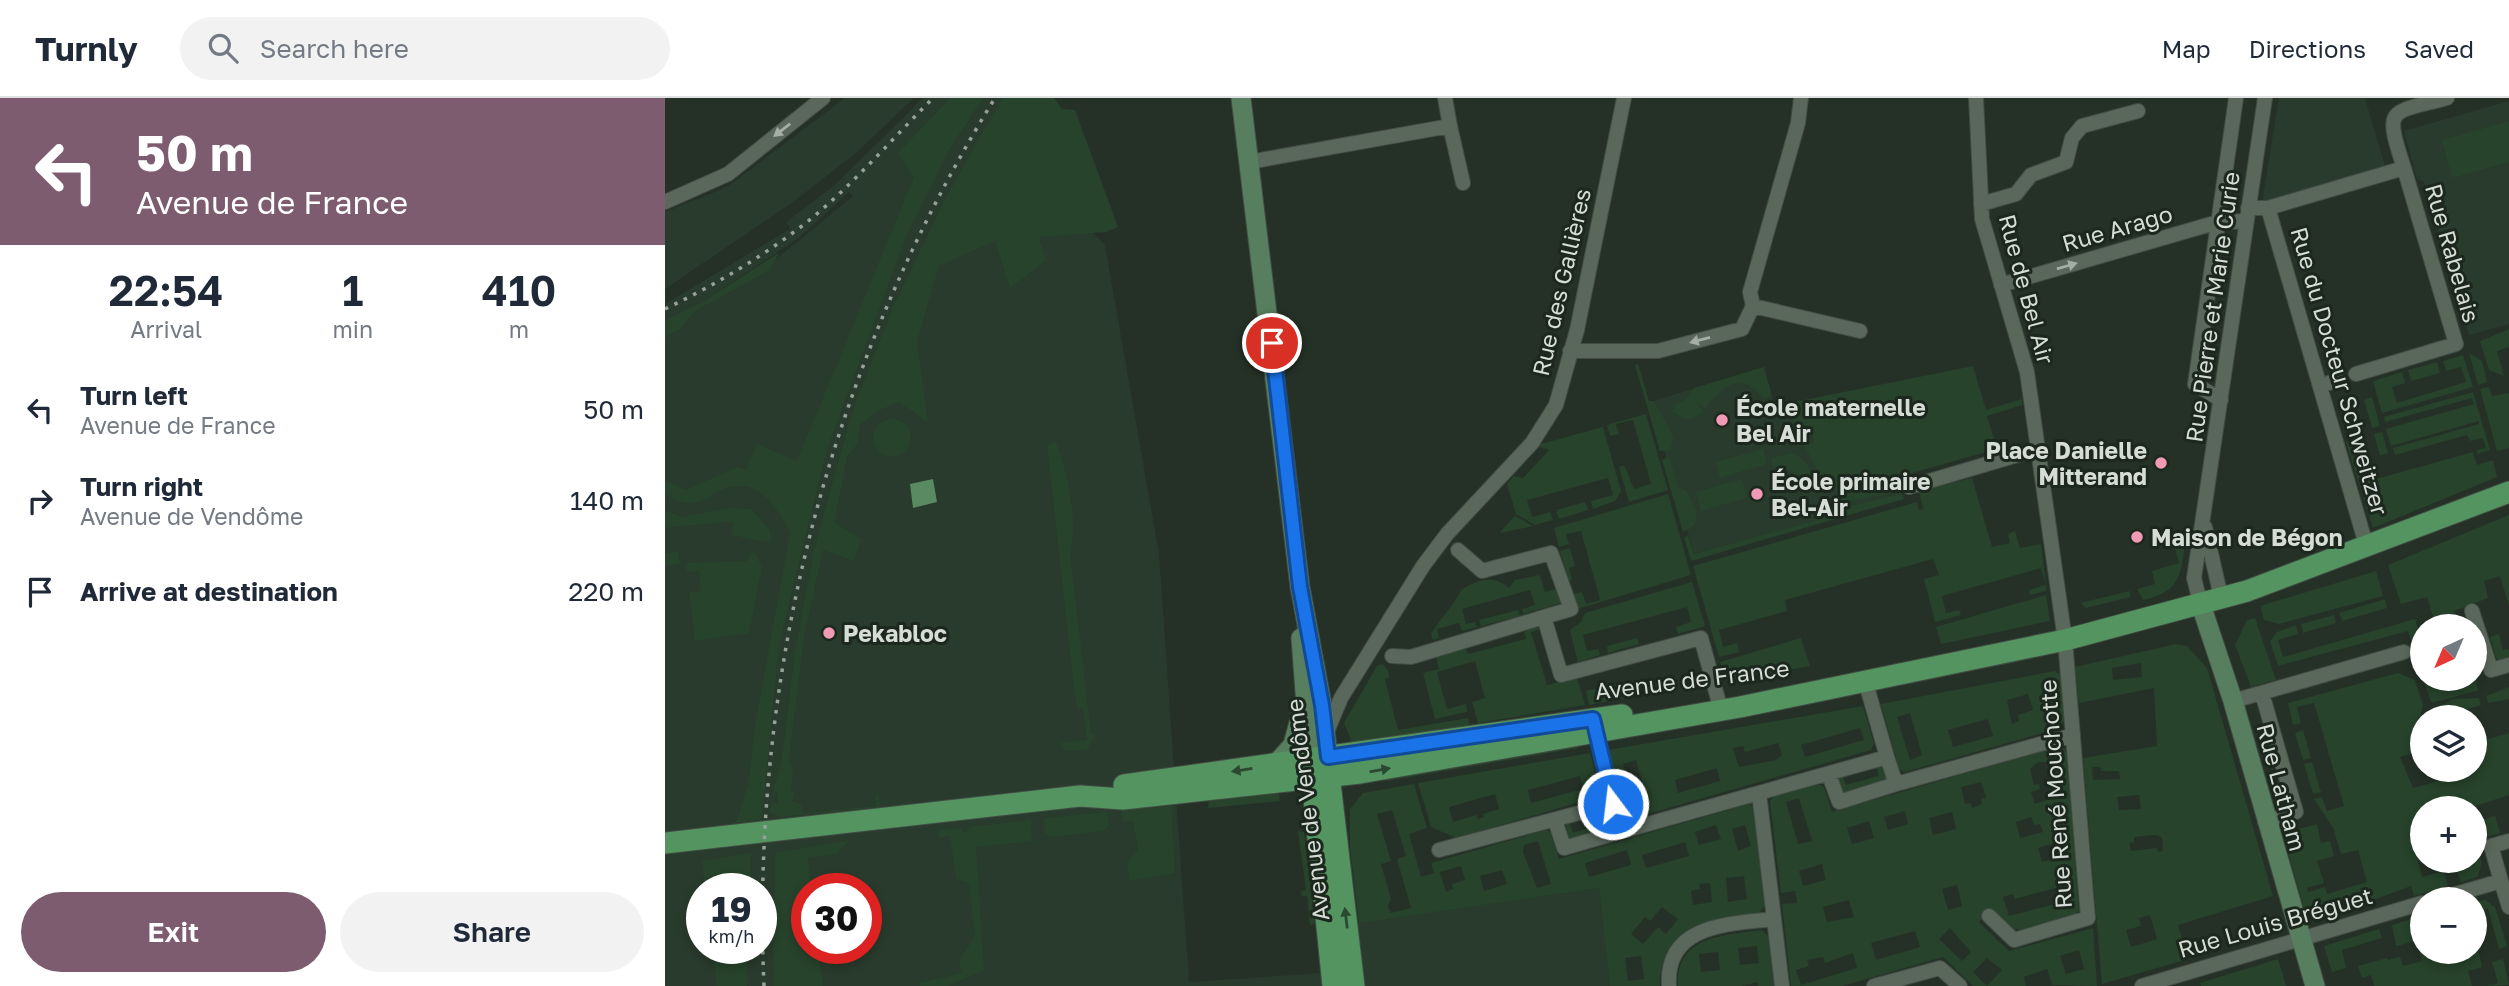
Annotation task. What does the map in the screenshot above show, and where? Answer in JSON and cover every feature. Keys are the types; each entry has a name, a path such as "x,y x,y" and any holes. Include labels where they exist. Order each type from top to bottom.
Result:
{"main road":[{"name":"Avenue de Vendôme","path":"1241,98 1300,587 1322,702 1325,735 1320,769 1354,986"},
{"name":"Avenue de France","path":"1320,769 1811,691 2065,640 2247,591 2367,548 2509,492"},
{"name":"Rue Latham","path":"2211,599 2233,701 2265,822 2315,986"},
{"name":"Avenue de Vendôme","path":"1322,702 1320,769 1333,986"},
{"path":"1275,765 1293,745 1322,702"},
{"path":"1080,796 1106,788 1275,765 1320,769"},
{"path":"665,843 1080,796 1123,799 1320,769"}],"street":[{"path":"665,202 717,181 823,98"},
{"path":"1445,98 1463,183"},
{"name":"Rue des Gallières","path":"1322,702 1447,534 1510,470 1538,436 1556,405 1577,330 1624,98"},
{"path":"1570,351 1658,351 1742,329 1753,306 1750,292 1798,122 1801,98"},
{"name":"Rue de Bel Air","path":"1976,98 1982,219 2027,372 2065,640"},
{"path":"2221,400 2195,384 2236,98"},
{"name":"Rue Pierre et Marie Curie","path":"2211,599 2194,586 2265,98"},
{"path":"2404,168 2391,127 2393,117 2399,111 2447,98"},
{"path":"1981,204 2016,194 2031,175 2066,162 2072,138 2082,126 2138,111"},
{"path":"1249,162 1450,126"},
{"name":"Rue Rabelais","path":"2247,215 2404,168 2456,344 2356,374"},
{"name":"Rue du Docteur Schweitzer","path":"2268,208 2322,385 2367,548"},
{"name":"Rue Arago","path":"2001,285 2247,215"},
{"path":"1753,306 1860,331"},
{"path":"2322,385 2339,380"},
{"path":"1909,487 2038,449"},
{"name":"Rue Pierre et Marie Curie","path":"2204,522 2211,599"},
{"path":"1392,656 1412,657 1571,609 1551,553 1482,571 1458,550"},
{"path":"2472,611 2491,670 2509,665"},
{"path":"1544,617 1561,675 1702,638 1719,705"},
{"name":"Rue René Mouchotte","path":"1989,916 2014,940 2088,918 2065,640"},
{"path":"2233,701 2404,652"},
{"path":"1865,680 1896,784"},
{"path":"2262,693 2296,812 2265,822"},
{"path":"1594,726 1613,804 1623,831"},
{"path":"1829,775 1839,802 2073,735"},
{"path":"1555,820 1564,848 1887,757"},
{"path":"1759,793 1782,986"},
{"path":"1439,850 1613,804"},
{"path":"2509,841 2491,846 2509,907"},
{"path":"2480,887 2501,881"},
{"name":"Rue Louis Bréguet","path":"2141,986 2410,906"},
{"path":"1669,986 1672,962 1682,944 1698,932 1774,919"},
{"path":"1874,986 1940,968 1960,986"}],"shaded area":[{"path":"845,98 914,98 857,152 796,200 665,289 665,212 727,187"},
{"path":"923,98 1008,98 991,126 1105,245 1159,554 1189,982 1354,971 1349,924 1599,888 1611,986 665,986 665,325 770,264 853,196 849,192 800,237 704,301 665,320 665,304 790,229 786,222 835,185"},
{"path":"950,98 983,98 947,153 906,237 827,449 779,645 762,819 736,823 749,781 754,731 790,533 770,501 755,490 736,486 704,500 687,503 665,494 665,480 685,490 738,467 746,470 757,444 797,461 914,177 898,153"},
{"path":"1002,98 1054,98 1062,109 1075,110 1118,227 1106,232 1039,237 1046,260 1010,288 995,241 939,266 917,342 928,422 899,402 880,410 860,425 858,443 847,457 834,522 861,539 854,561 823,550 804,636 789,758 793,770 791,791 795,793 792,801 801,804 803,813 876,806 875,796 878,795 881,807 779,817 769,812 771,803 778,803 777,792 773,791 782,759 795,652 814,550 852,413 893,307 945,199"},
{"path":"2279,98 2365,98 2385,166 2262,202"},
{"path":"2509,101 2509,324 2469,335 2424,182 2417,179 2404,131"},
{"path":"2509,121 2509,162 2452,178 2442,140"},
{"path":"780,252 770,270 695,311 680,329 665,337 665,320 704,301"},
{"path":"2509,329 2509,347 2497,351 2504,376 2489,370 2480,341"},
{"path":"2469,353 2482,361 2487,382 2478,385"},
{"path":"2463,355 2473,387 2382,413 2373,381 2402,372 2405,383 2392,387 2397,403 2466,382 2461,367 2446,371 2443,361"},
{"path":"2437,362 2440,373 2411,381 2408,370"},
{"path":"1638,364 1649,401 1654,401 1674,437 1670,450 1660,451 1635,365"},
{"path":"1973,366 1986,410 2022,399 2022,405 1987,416 1997,449 1898,477 1901,491 1845,502 1838,498 1832,474 1821,477 1804,445 1814,442 1813,436 1800,439 1795,435 1789,403"},
{"path":"1764,367 1776,411 1865,390 1904,499 1694,554 1650,402"},
{"path":"1764,367 1772,396 1764,399 1747,385 1732,384 1718,394 1705,409 1693,398 1704,411 1695,417 1684,418 1671,410 1675,409 1675,404 1685,400 1694,388"},
{"path":"2489,387 2492,396 2509,393 2509,448 2497,451 2480,389"},
{"path":"2473,392 2490,450 2477,454 2477,450 2486,448 2483,438 2470,441 2467,435 2395,455 2393,448 2479,424 2479,421 2391,446 2386,429 2474,404 2472,398 2385,422 2384,417"},
{"path":"2372,397 2380,426 2372,428 2364,400"},
{"path":"1646,414 1668,490 1629,502 1619,467 1624,465 1634,489 1651,484 1633,420 1616,424 1619,434 1610,436 1607,425"},
{"path":"892,419 906,424 911,438 906,452 892,457 878,452 873,438 878,424"},
{"path":"1603,427 1621,491 1615,501 1593,509 1591,501 1613,495 1608,478 1527,500 1532,517 1550,512 1553,520 1535,525 1516,514 1507,484 1514,476 1523,478 1549,450 1539,447 1541,444"},
{"path":"2382,432 2388,453 2380,456 2374,434"},
{"path":"2357,439 2369,481 2473,452 2477,465 2493,460 2497,477 2373,528 2346,442"},
{"path":"1056,442 1070,498 1073,528 1070,553 1091,734 1096,734 1087,750 1064,750 1060,743 1087,740 1083,708 1077,708 1073,681 1047,445"},
{"path":"1763,449 1767,464 1720,478 1715,462"},
{"path":"1792,453 1807,464 1811,472 1810,480 1801,483 1793,471 1772,466 1772,458"},
{"path":"1669,456 1678,487 1686,490 1697,511 1695,525 1683,532 1662,460"},
{"path":"1972,478 1992,547 2010,543 2008,534 2015,531 2020,548 2041,544 2046,585 2041,568 1942,596 1946,613 1959,610 1961,615 1935,622 1924,579 1939,575 1933,559 1785,600 1787,611 1719,630 1723,647 1737,643 1739,652 1719,657 1693,566 1917,502 1919,510 1923,509 1919,491"},
{"path":"933,479 937,502 913,508 910,484"},
{"path":"1742,479 1747,498 1701,511 1696,492"},
{"path":"1902,493 1904,499 1691,561 1684,537 1688,536 1694,554 1825,518 1837,510"},
{"path":"1668,494 1691,575 1577,609 1573,594 1582,592 1586,604 1600,600 1581,531 1566,534 1569,544 1559,547 1554,528"},
{"path":"1585,502 1588,510 1559,519 1556,510"},
{"path":"730,508 751,509 769,529 772,539 764,542 732,535 733,521 665,528 665,510 682,517"},
{"path":"2509,515 2509,606 2500,576 2484,581 2488,598 2454,611 2455,614 2432,614 2427,597 2401,604 2388,565"},
{"path":"1515,516 1533,526 1501,533 1501,531"},
{"path":"2185,543 2182,565 2176,581 2164,592 2143,600 2137,589 2155,584 2152,571 2179,563 2175,549"},
{"path":"1570,548 1575,566 1569,568 1572,580 1569,581 1560,551"},
{"path":"678,551 680,564 665,566 665,554"},
{"path":"754,551 762,567 749,633 695,641 689,592 701,591 699,571 687,572 686,563 747,561"},
{"path":"2376,571 2383,596 2279,624 2264,620 2260,606"},
{"path":"1540,575 1545,592 1557,589 1561,603 1523,614 1522,609 1535,605 1530,590 1462,609 1466,624 1475,622 1477,627 1462,631 1459,623 1437,629 1439,638 1433,640 1431,634 1461,590 1485,580 1497,581 1509,588 1515,580"},
{"path":"1692,582 1705,626 1678,634 1676,627 1691,622 1687,607 1583,635 1587,651 1598,649 1600,655 1578,662 1570,630 1581,622 1585,613"},
{"path":"2046,585 2046,591 2030,595 2029,590"},
{"path":"2130,591 2130,597 2086,608 2080,603"},
{"path":"2046,595 2050,621 1941,644 1936,627"},
{"path":"2385,599 2387,608 2342,621 2339,613"},
{"path":"1518,610 1520,616 1481,626 1479,620"},
{"path":"2334,615 2336,623 2303,633 2301,624"},
{"path":"2255,618 2276,680 2251,687 2235,645 2247,620"},
{"path":"2410,620 2410,638 2408,631 2278,666 2270,641 2277,632 2296,625 2298,634 2278,640 2283,657"},
{"path":"1537,626 1541,629 1531,632 1547,685 1577,678 1585,705 1478,723 1472,702 1485,698 1475,661 1437,672 1447,709 1466,704 1467,712 1435,719 1423,673 1439,669 1435,654 1465,646 1468,654 1526,639 1524,629"},
{"path":"2499,634 2503,650 2509,649 2509,657 2500,660 2496,658 2490,637"},
{"path":"1637,638 1639,644 1608,653 1607,646"},
{"path":"1801,638 1810,666 1727,681 1720,662"},
{"path":"2176,644 2187,646 2207,668 2273,896 2178,925 2186,954 2181,961 2102,984 2083,758 2157,746 2154,688 2079,703 2075,667","holes":["2141,663 2142,677 2113,680 2112,668","2092,767 2100,767 2101,771 2119,771 2120,779 2093,780","2139,795 2141,809 2119,810 2117,797","2134,837 2162,837 2163,851 2158,852 2157,848 2131,851 2129,843 2134,842","2150,915 2157,939 2131,947 2126,930 2141,926 2139,918"]},
{"path":"1382,664 1388,670 1389,678 1385,679 1398,730 1468,718 1470,728 1353,745 1344,723 1377,666"},
{"path":"2055,671 2060,675 2064,720 2060,728 1905,772 1899,769 1881,704","holes":["2028,694 2033,710 2018,715 2019,721 2012,724 2007,700","1910,713 1922,755 1910,760 1897,717","1988,719 1993,736 1953,747 1948,730"]},
{"path":"2398,673 2410,678 2410,691 2418,691 2423,705 2410,705 2410,754 2400,757 2413,788 2435,782 2487,782 2487,739 2509,733 2509,795 2487,802 2487,796 2410,796 2410,873 2421,873 2422,877 2445,873 2448,886 2411,886 2360,905 2358,899 2313,916 2305,913 2283,833 2317,824 2321,843 2330,841 2334,856 2317,861 2324,883 2307,888 2308,892 2325,887 2327,894 2367,882 2358,850 2341,854 2333,828 2314,799 2322,797 2327,811 2344,806 2314,703 2297,707 2301,723 2293,725 2288,703"},
{"path":"1639,679 1641,695 1589,705 1586,691"},
{"path":"2509,687 2509,699 2488,703 2486,696"},
{"path":"2427,691 2478,691 2436,702 2431,702"},
{"path":"2479,698 2481,705 2444,705 2452,699"},
{"path":"1863,706 1874,744 1871,750 1630,819 1627,817 1608,750","holes":["1860,728 1864,740 1805,757 1801,745","1778,743 1782,755 1776,760 1739,767 1733,748 1743,746 1745,752","1636,760 1648,802 1636,806 1623,764","1717,768 1720,781 1678,793 1675,780"]},
{"path":"2303,730 2311,758 2303,760 2295,733"},
{"path":"1576,746 1578,748 1380,782 1391,778"},
{"path":"2060,746 2067,751 2079,911 2073,916 2022,930 2013,928 1992,909 1979,922 2009,951 2093,928 2097,986 2052,985 2047,969 2024,977 2026,986 1987,986 1973,986 1943,957 1842,986 1791,986 1782,904 1797,903 1795,891 1781,893 1770,801 1774,796 1818,784 1824,787 1832,812","holes":["2038,762 2047,762 2056,797 2035,804 2031,792 2040,789 2039,784 2034,785 2030,769","1981,782 1986,798 1981,799 1982,804 1972,808 1970,803 1965,804 1961,787","1799,798 1812,841 1798,844 1786,802","1905,811 1908,824 1888,830 1884,817","1952,812 1956,829 1933,835 1929,818","2031,817 2034,825 2040,824 2043,832 2020,838 2016,822","1869,821 1874,838 1852,844 1847,828","2058,842 2063,857 2042,862 2038,848","1822,864 1826,880 1803,886 1799,871","1957,885 1962,906 1948,910 1942,889","2059,887 2063,902 2009,916 2003,897 2013,894 2015,899","1849,900 1854,917 1827,922 1823,907","1950,928 1971,952 1962,961 1939,939","1915,931 1920,947 1876,960 1871,943","2079,950 2084,969 2066,974 2060,956","1853,953 1857,968 1801,985 1796,970 1809,966 1807,960 1823,957 1825,963","1987,958 2002,970 1987,986 1973,972"]},
{"path":"1590,753 1600,791 1597,797 1456,838 1431,827 1418,783","holes":["1580,776 1583,789 1531,803 1528,790","1495,794 1499,809 1483,814 1484,817 1478,819 1476,815 1453,822 1449,807"]},
{"path":"2312,762 2321,792 2313,794 2304,764"},
{"path":"1876,765 1884,768 1887,780 1842,794 1837,779 1842,775 1846,785 1879,776"},
{"path":"1414,784 1427,828 1409,834 1421,877 1434,873 1431,863 1546,830 1550,832 1559,859 1749,804 1755,808 1766,904 1759,913 1707,922 1679,937 1669,949 1662,965 1660,986 1610,986 1599,888 1359,923 1350,848 1350,809 1363,793","holes":["1392,810 1406,856 1397,859 1411,908 1391,913 1388,906 1391,899 1381,864 1391,861 1377,814","1716,825 1721,839 1699,845 1695,832","1745,825 1751,846 1738,851 1732,829","1538,841 1551,884 1537,888 1523,852 1524,845","1685,842 1689,856 1646,868 1642,855","1627,850 1631,865 1589,877 1585,863","1461,866 1465,880 1452,884 1453,889 1446,892 1440,872","1502,870 1507,884 1484,891 1480,876","1744,876 1747,899 1728,902 1726,878","1710,883 1712,902 1693,905 1691,891 1700,889 1699,884","1662,907 1678,919 1666,934 1658,927 1643,944 1631,934 1645,917 1650,921","1641,956 1644,979 1628,981 1625,958"]},
{"path":"1279,794 1280,801 1208,808 1209,801"},
{"path":"1171,806 1175,873 1129,881 1127,862 1138,850 1133,821 1122,821 1121,810"},
{"path":"1107,812 1109,825 1103,831 1051,837 1045,833 1044,818"},
{"path":"1603,812 1613,818 1612,828 1568,839 1566,824 1569,822 1573,833 1606,822"},
{"path":"2495,816 2500,833 2487,837 2487,818"},
{"path":"1031,820 1032,841 976,847 984,970 948,986 920,986 920,983 962,973 959,961 975,936 969,883 956,879 950,836 939,838 938,830 962,828 962,832 968,831 969,827"},
{"path":"1298,831 1304,832 1315,924 1310,925 1307,896 1302,896 1301,891 1306,890"},
{"path":"849,840 837,854 808,858 809,873 791,873 791,964 820,964 823,986 773,986 773,964 777,964 775,853"},
{"path":"751,853 750,873 703,873 702,861"},
{"path":"2458,873 2478,873 2477,877 2461,882"},
{"path":"2487,901 2495,907 2507,946 2499,949"},
{"path":"2410,920 2410,942 2396,946 2392,925"},
{"path":"2379,929 2382,938 2342,950 2346,968 2332,972 2324,946"},
{"path":"1762,930 1768,936 1774,986 1758,986 1758,982 1742,986 1678,986 1679,969 1694,948 1718,937","holes":["1757,946 1759,963 1740,965 1738,948","1718,952 1720,970 1701,972 1699,954"]},
{"path":"2400,957 2403,966 2481,964 2482,967 2468,971 2472,986 2374,986 2371,975 2362,978 2358,966"},
{"path":"2278,959 2286,986 2201,986 2200,983"},
{"path":"2503,959 2509,985 2487,986 2498,983 2492,962"},
{"path":"714,964 748,964 747,986 717,986"}],"railway":[{"path":"665,309 733,272 798,229 851,182 933,98"},
{"path":"764,986 763,869 771,753 788,638 813,524 846,413 888,305 937,199 995,98"}],"place":[{"name":"École maternelle Bel Air","path":"1722,420"},
{"name":"Place Danielle Mitterand","path":"2161,463"},
{"name":"École primaire Bel-Air","path":"1757,494"},
{"name":"Maison de Bégon","path":"2137,537"},
{"name":"Pekabloc","path":"829,633"}],"route":[{"path":"1272,343 1300,587 1322,705 1328,757 1593,719 1596,742 1613,804"}]}
